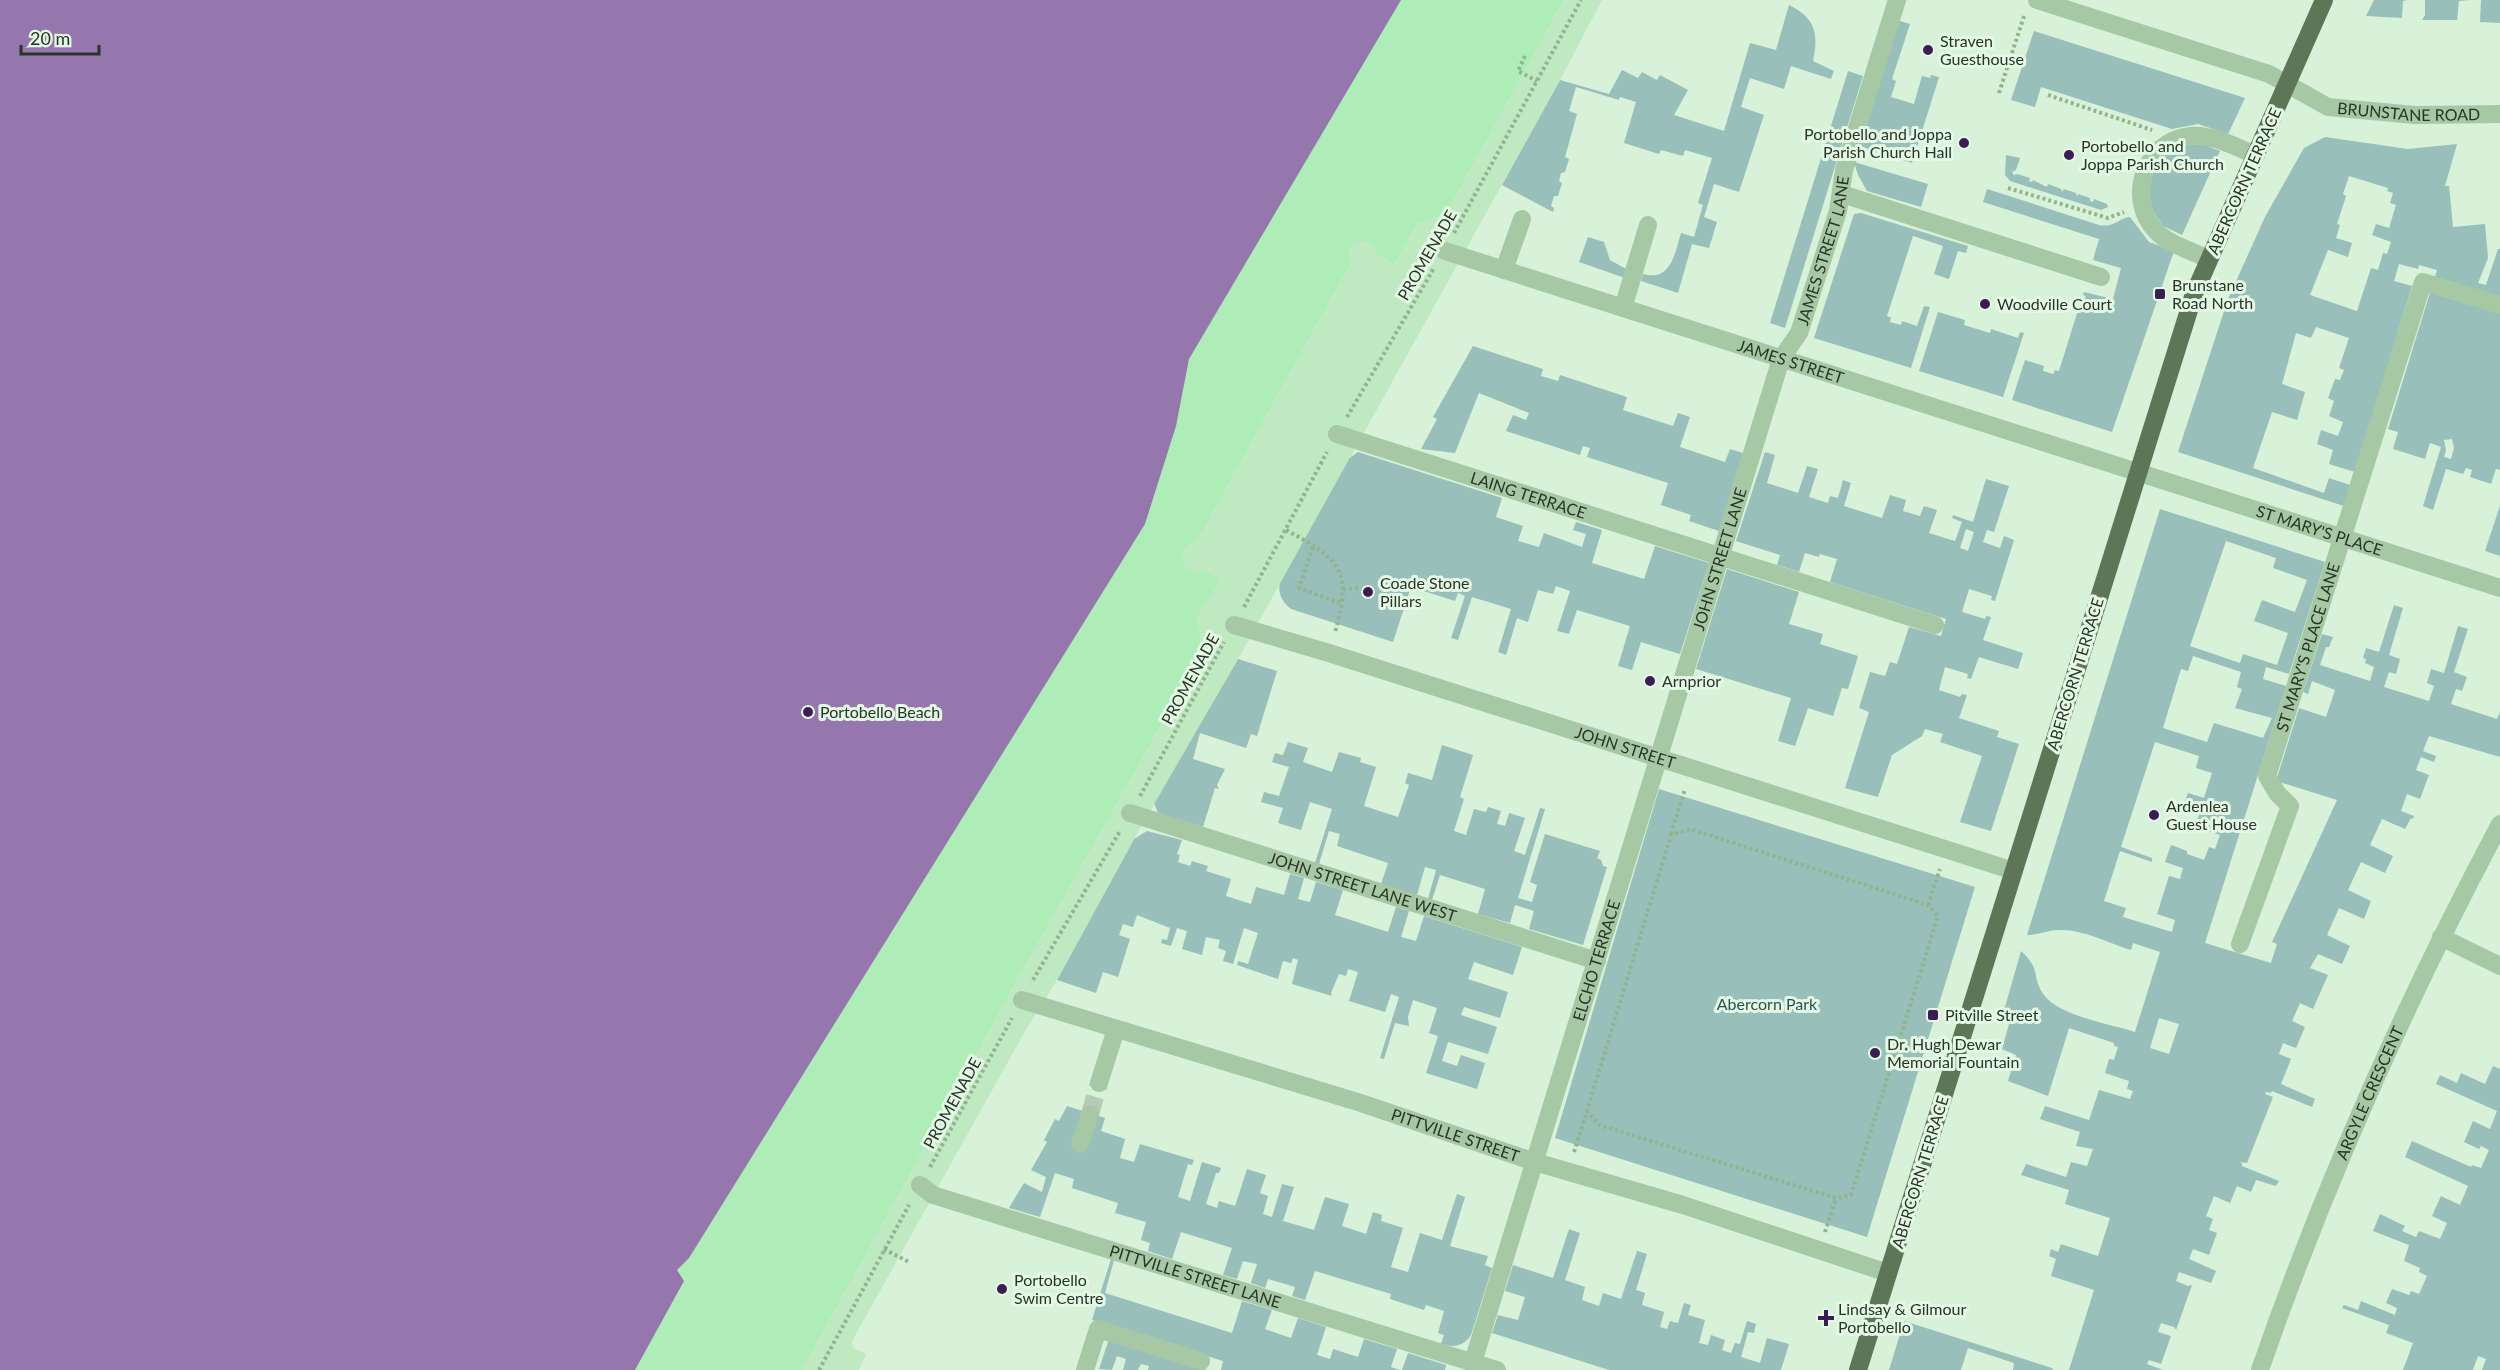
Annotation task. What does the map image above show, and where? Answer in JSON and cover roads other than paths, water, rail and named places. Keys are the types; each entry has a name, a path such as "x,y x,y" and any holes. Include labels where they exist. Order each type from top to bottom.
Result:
{"main road":[{"name":"ABERCORN TERRACE","path":"1858,1370 2194,294 2324,0"}],"street":[{"name":"JAMES STREET LANE","path":"1781,359 1799,333 1842,194 1844,170 1897,0"},
{"path":"2031,5 2269,74 2288,84"},
{"name":"BRUNSTANE ROAD","path":"2288,84 2320,105 2334,108 2415,115 2500,114"},
{"path":"2208,259 2162,237 2150,224 2142,207 2140,189 2144,172 2153,156 2166,144 2183,137 2201,136 2256,155"},
{"path":"1842,194 2101,277"},
{"path":"1504,270 1522,219"},
{"path":"1623,308 1648,225"},
{"name":"JAMES STREET","path":"1453,254 2138,472"},
{"name":"ST MARY'S PLACE LANE","path":"2240,944 2290,806 2277,793 2267,776 2423,282 2500,305"},
{"name":"JOHN STREET LANE","path":"1658,759 1781,359"},
{"name":"LAING TERRACE","path":"1337,434 1359,439 1720,558 1935,625"},
{"name":"ST MARY'S PLACE","path":"2138,472 2344,536 2500,588"},
{"name":"JOHN STREET","path":"1234,625 1329,653 1690,770 2014,871"},
{"name":"ELCHO TERRACE","path":"1535,1162 1658,759"},
{"name":"JOHN STREET LANE WEST","path":"1138,816 1597,961"},
{"name":"ARGYLE CRESCENT","path":"2260,1370 2301,1261 2366,1103 2444,932 2500,824"},
{"path":"2444,932 2500,954"},
{"path":"2444,932 2500,966"},
{"name":"PITTVILLE STREET","path":"1022,999 1361,1103 1535,1162 1683,1205 1888,1273"},
{"path":"1099,1083 1116,1029"},
{"path":"1080,1144 1090,1114"},
{"path":"1473,1362 1535,1162"},
{"name":"PITTVILLE STREET LANE","path":"927,1190 1497,1370"},
{"path":"1085,1370 1098,1329 1201,1361"}],"tunnel":[{"path":"1090,1114 1099,1083"}],"place":[{"name":"Straven Guesthouse","path":"1928,50"},
{"name":"Portobello and Joppa Parish Church Hall","path":"1964,143"},
{"name":"Portobello and Joppa Parish Church","path":"2069,155"},
{"name":"Brunstane Road North","path":"2160,294"},
{"name":"Woodville Court","path":"1985,304"},
{"name":"Coade Stone Pillars","path":"1368,592"},
{"name":"Arnprior","path":"1650,681"},
{"name":"Portobello Beach","path":"808,712"},
{"name":"Ardenlea Guest House","path":"2154,815"},
{"name":"Pitville Street","path":"1933,1015"},
{"name":"Dr. Hugh Dewar Memorial Fountain","path":"1875,1053"},
{"name":"Portobello Swim Centre","path":"1002,1289"},
{"name":"Lindsay & Gilmour Portobello","path":"1826,1318"}],"park label":[{"name":"Abercorn Park","path":"1767,1004"}]}
